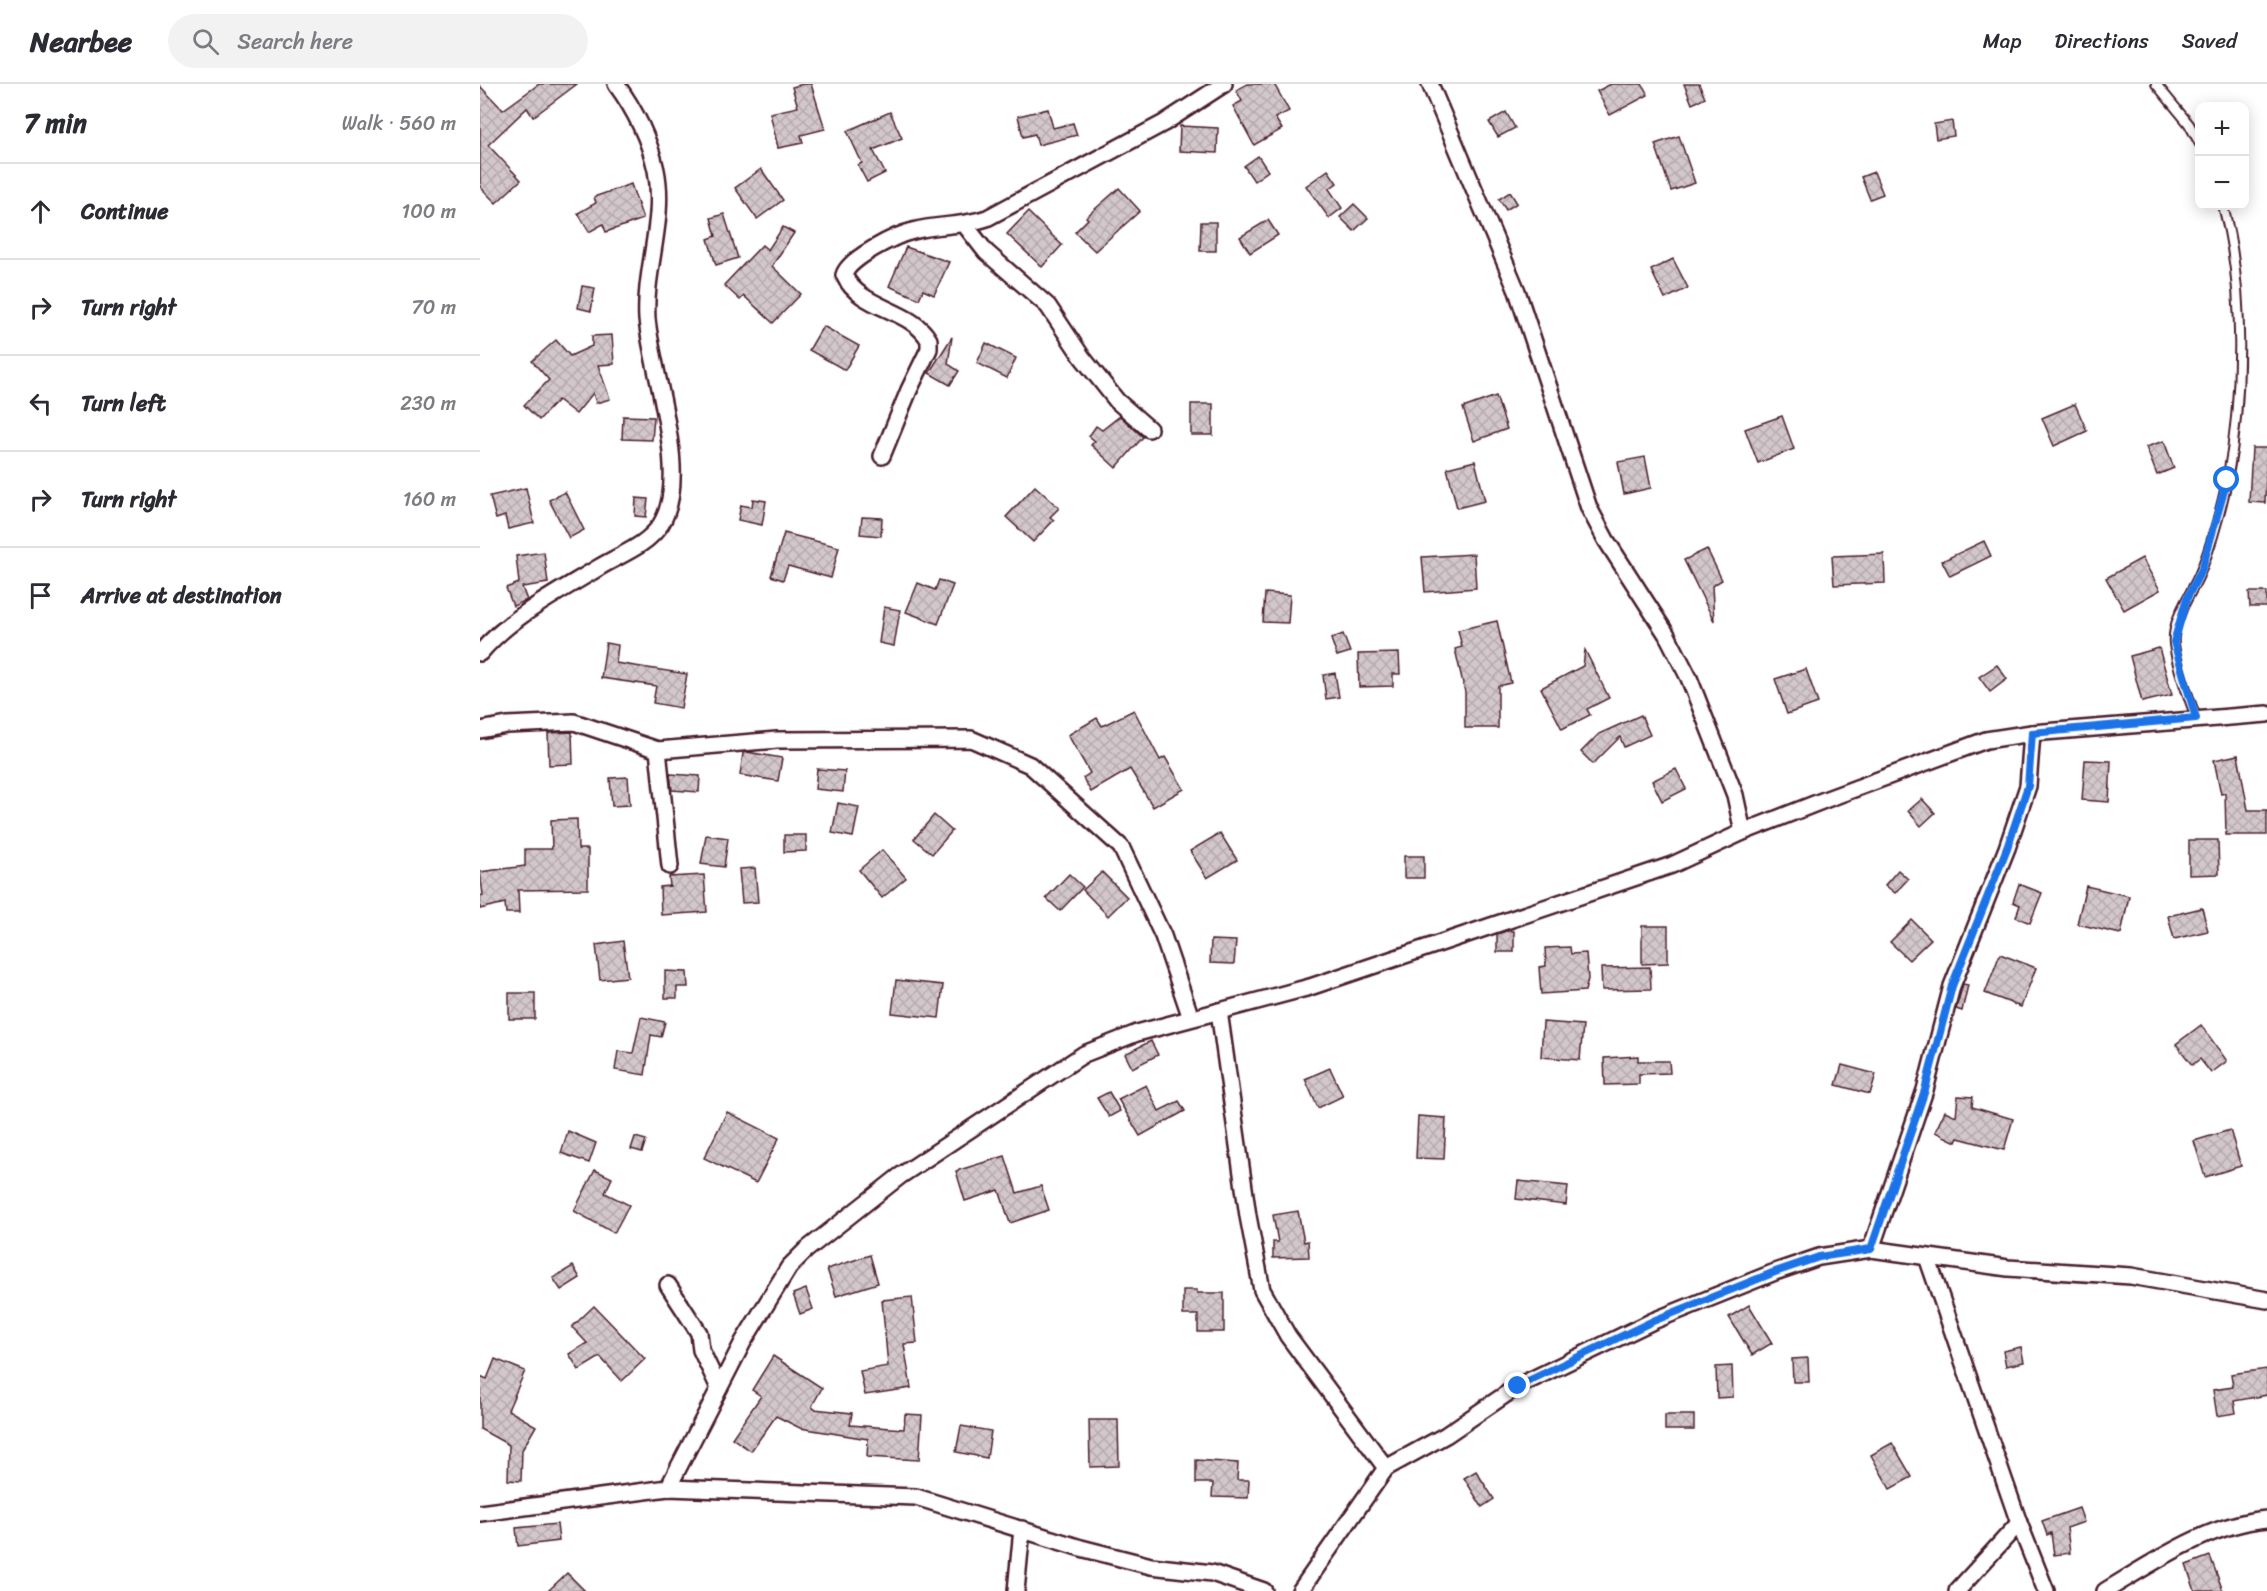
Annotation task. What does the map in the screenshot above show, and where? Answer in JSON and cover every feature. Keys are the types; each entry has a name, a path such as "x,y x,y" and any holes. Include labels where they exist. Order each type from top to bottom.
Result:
{"street":[{"path":"480,653 516,621 645,541 660,525 668,507 671,475 669,441 647,317 658,198 656,171 648,142 636,115 616,84"},
{"path":"882,456 928,349 929,340 916,326 854,291 844,275 846,268 856,259 913,231 965,225 1008,207 1164,123 1224,84"},
{"path":"1430,84 1517,291 1589,508 1606,540 1667,635 1689,678 1735,795 1743,832"},
{"path":"965,225 986,252 1048,306 1082,357 1117,401 1149,429"},
{"path":"668,1488 767,1299 789,1267 806,1250 900,1176 1084,1054 1137,1033 1342,977 1672,866 1743,832 1986,740 2032,733 2267,714"},
{"path":"480,730 507,725 574,722 658,750 777,740 971,739 1030,765 1120,847 1163,936 1191,1018"},
{"path":"1871,1249 1925,1090 1952,986 2007,848 2028,786 2032,733"},
{"path":"658,750 670,866"},
{"path":"1219,1011 1251,1238 1262,1290 1288,1336 1386,1468"},
{"path":"1300,1591 1386,1468 1446,1435 1518,1386 1653,1321 1808,1261 1871,1249 2008,1268 2131,1276 2267,1300"},
{"path":"1927,1257 2019,1523 2046,1591"},
{"path":"668,1285 699,1333 701,1350 719,1388"},
{"path":"480,1513 668,1488 916,1497 1150,1566 1212,1573 1264,1591"},
{"path":"2105,1591 2156,1560 2214,1532 2250,1521 2267,1520"},
{"path":"1957,1591 2019,1523"},
{"path":"1016,1591 1022,1529"}],"lane":[{"path":"2156,84 2189,124 2195,136"},
{"path":"2196,718 2174,642 2178,623 2202,569 2227,480 2240,326 2224,210"}],"building":[{"path":"539,84 577,84 533,117 527,108 488,145 521,180 496,203 480,187 480,86 503,110"},
{"path":"811,84 825,129 801,135 803,143 778,148 770,113 798,107 792,87"},
{"path":"1247,84 1274,84 1289,111 1275,118 1282,129 1254,145 1233,106 1242,101 1236,90"},
{"path":"1611,84 1642,84 1648,95 1610,115 1597,91"},
{"path":"1684,84 1699,84 1705,98 1692,104"},
{"path":"1048,109 1053,128 1073,123 1077,135 1038,145 1035,134 1023,137 1018,116"},
{"path":"890,112 902,138 873,150 885,173 867,182 858,165 862,163 847,131"},
{"path":"1506,112 1515,128 1498,137 1489,122"},
{"path":"1952,121 1954,136 1936,139 1934,124"},
{"path":"1180,126 1218,128 1217,153 1179,151"},
{"path":"1679,136 1695,183 1671,191 1655,144"},
{"path":"1258,156 1268,171 1254,181 1244,166"},
{"path":"761,169 783,200 757,219 735,188"},
{"path":"1328,170 1337,183 1329,189 1342,208 1329,218 1306,186"},
{"path":"1874,172 1883,194 1870,199 1861,177"},
{"path":"631,184 643,219 606,232 603,224 589,232 578,213 596,203 594,197"},
{"path":"1119,188 1140,211 1095,251 1075,232 1088,219 1086,217"},
{"path":"1510,192 1517,203 1506,210 1499,199"},
{"path":"1354,204 1368,218 1354,231 1340,217"},
{"path":"1028,212 1062,245 1042,267 1007,234"},
{"path":"724,214 738,258 716,265 708,239 716,236 711,218"},
{"path":"1268,220 1278,235 1250,253 1240,237"},
{"path":"1201,222 1216,222 1216,251 1200,251"},
{"path":"783,227 794,233 772,266 801,294 773,323 744,296 740,300 724,285 762,245 768,250"},
{"path":"906,247 949,262 934,295 923,290 919,299 889,286"},
{"path":"1673,259 1688,288 1665,299 1651,270"},
{"path":"582,286 595,288 591,311 578,308"},
{"path":"823,326 859,346 845,370 809,350"},
{"path":"612,335 614,364 598,365 610,399 596,403 593,393 576,414 558,400 539,420 524,405 549,380 532,361 556,340 570,356 592,346 592,336"},
{"path":"952,337 948,364 959,371 950,385 929,373"},
{"path":"986,343 1016,358 1007,378 977,363"},
{"path":"1496,396 1507,429 1474,441 1463,408"},
{"path":"1191,404 1213,404 1213,435 1191,435"},
{"path":"2075,404 2087,431 2054,446 2042,418"},
{"path":"623,416 654,417 652,440 622,439"},
{"path":"1120,416 1143,437 1116,468 1091,445 1095,441 1089,436 1096,426 1102,430"},
{"path":"1782,416 1794,449 1758,463 1745,429"},
{"path":"2164,441 2174,468 2157,475 2146,447"},
{"path":"2252,448 2267,448 2265,503 2249,502"},
{"path":"1645,457 1651,488 1624,494 1618,462"},
{"path":"1475,461 1485,501 1457,508 1447,468"},
{"path":"1035,486 1059,508 1050,517 1054,520 1033,542 1006,517"},
{"path":"526,488 534,523 508,529 505,516 496,519 490,496"},
{"path":"565,492 584,530 569,538 549,500"},
{"path":"636,498 648,499 646,517 635,516"},
{"path":"753,499 766,501 762,525 738,520 741,505 752,507"},
{"path":"862,517 882,518 881,536 860,534"},
{"path":"784,533 839,547 831,578 788,566 783,580 771,576"},
{"path":"1984,541 1991,556 1950,576 1942,561"},
{"path":"1707,549 1722,580 1712,586 1714,621 1684,560"},
{"path":"544,552 548,583 522,587 527,600 513,606 506,588 519,583 516,556"},
{"path":"1474,554 1476,588 1425,592 1422,557"},
{"path":"1884,554 1885,583 1834,585 1832,556"},
{"path":"2142,558 2160,590 2124,610 2106,578"},
{"path":"939,580 953,585 938,624 906,612 918,583 935,590"},
{"path":"2249,592 2267,592 2267,607 2250,607"},
{"path":"1265,593 1290,595 1288,623 1263,622"},
{"path":"884,607 900,610 894,646 879,643"},
{"path":"1497,621 1511,683 1498,686 1498,728 1465,728 1465,692 1455,649 1462,647 1458,630"},
{"path":"1343,634 1350,652 1337,656 1331,639"},
{"path":"606,643 618,645 616,663 687,674 681,708 653,703 656,686 601,678"},
{"path":"2159,648 2172,695 2142,702 2130,656"},
{"path":"1585,650 1609,698 1587,709 1590,715 1562,729 1541,688 1583,666"},
{"path":"1399,653 1400,674 1393,674 1393,686 1359,687 1358,654"},
{"path":"1997,665 2007,679 1990,692 1979,677"},
{"path":"1806,669 1818,703 1787,714 1775,679"},
{"path":"1335,673 1339,697 1326,699 1323,675"},
{"path":"1134,710 1160,760 1165,757 1184,789 1153,807 1130,769 1091,792 1083,778 1090,773 1068,735 1097,718 1102,726"},
{"path":"1641,715 1650,735 1624,747 1620,737 1593,764 1581,752 1599,734"},
{"path":"572,732 573,764 549,765 548,733"},
{"path":"743,753 782,758 778,781 740,775"},
{"path":"2238,755 2248,810 2267,810 2267,835 2226,835 2225,793 2221,794 2214,760"},
{"path":"2085,760 2111,761 2109,802 2082,800"},
{"path":"817,769 845,771 843,792 815,789"},
{"path":"1676,769 1686,789 1662,801 1652,781"},
{"path":"670,774 700,776 699,792 672,790"},
{"path":"628,777 630,805 612,806 610,778"},
{"path":"1922,799 1935,813 1921,826 1908,811"},
{"path":"838,803 859,807 853,837 832,833"},
{"path":"934,815 952,831 932,854 914,839"},
{"path":"577,819 578,849 588,849 588,889 518,890 519,913 506,913 505,903 480,909 480,896 483,895 480,872 525,866 525,849 552,849 551,820"},
{"path":"1220,833 1237,860 1207,878 1190,851"},
{"path":"706,835 728,838 724,867 701,864"},
{"path":"784,835 806,835 806,851 784,852"},
{"path":"2189,840 2218,840 2219,874 2189,875"},
{"path":"882,850 906,878 882,898 859,870"},
{"path":"1404,856 1424,856 1424,878 1404,878"},
{"path":"755,868 758,902 742,903 739,869"},
{"path":"1898,870 1908,879 1895,893 1885,885"},
{"path":"1102,872 1127,897 1108,916 1083,890"},
{"path":"1069,874 1083,887 1060,911 1046,898"},
{"path":"704,875 707,912 661,915 660,887 670,886 669,877"},
{"path":"2019,884 2042,893 2030,923 2016,917 2020,905 2013,902"},
{"path":"2086,886 2129,896 2121,934 2077,924"},
{"path":"2202,908 2208,931 2174,939 2168,916"},
{"path":"1912,920 1931,939 1909,960 1890,942"},
{"path":"1642,926 1668,926 1668,963 1642,964"},
{"path":"1514,931 1514,952 1497,952 1497,934"},
{"path":"1211,940 1236,941 1234,964 1210,963"},
{"path":"623,941 628,977 600,980 596,945"},
{"path":"1570,947 1571,954 1586,953 1588,979 1585,991 1541,994 1539,967 1546,966 1545,948"},
{"path":"2000,954 2036,968 2021,1007 1985,993"},
{"path":"1650,967 1651,989 1602,990 1601,968"},
{"path":"665,971 687,972 688,987 677,987 677,998 665,998"},
{"path":"896,980 943,985 939,1018 892,1013"},
{"path":"1963,984 1968,985 1962,1011 1956,1009"},
{"path":"509,993 535,993 535,1019 509,1019"},
{"path":"641,1017 665,1022 661,1037 651,1035 645,1075 615,1070 618,1051 633,1053"},
{"path":"1543,1022 1583,1025 1580,1060 1541,1057"},
{"path":"2201,1025 2227,1061 2211,1073 2200,1059 2192,1065 2176,1044"},
{"path":"1151,1041 1158,1055 1132,1068 1125,1054"},
{"path":"1638,1056 1638,1061 1669,1061 1670,1073 1639,1074 1639,1084 1605,1085 1604,1058"},
{"path":"1842,1065 1876,1074 1870,1094 1836,1085"},
{"path":"1330,1068 1343,1096 1318,1108 1305,1079"},
{"path":"1146,1085 1159,1111 1179,1101 1185,1111 1140,1136 1118,1099"},
{"path":"1109,1092 1120,1111 1109,1117 1097,1098"},
{"path":"1958,1096 1973,1097 1972,1107 2013,1119 2004,1150 1958,1138 1956,1142 1935,1132 1945,1111 1956,1116"},
{"path":"727,1112 779,1138 756,1183 704,1158"},
{"path":"1418,1116 1446,1118 1444,1159 1416,1158"},
{"path":"2230,1130 2241,1166 2205,1177 2194,1141"},
{"path":"568,1131 596,1143 589,1163 561,1153"},
{"path":"635,1137 646,1140 642,1152 631,1149"},
{"path":"1005,1156 1017,1193 1041,1186 1049,1210 1010,1223 999,1190 965,1201 956,1171"},
{"path":"595,1170 612,1178 605,1193 629,1205 614,1233 574,1211"},
{"path":"1518,1181 1568,1186 1566,1205 1516,1199"},
{"path":"1298,1211 1304,1242 1308,1241 1309,1257 1273,1258 1273,1242 1278,1242 1273,1215"},
{"path":"870,1255 878,1283 836,1296 827,1269"},
{"path":"573,1266 580,1278 561,1290 553,1278"},
{"path":"806,1289 813,1309 800,1314 793,1294"},
{"path":"1183,1290 1197,1290 1197,1293 1224,1293 1224,1332 1198,1332 1198,1315 1183,1315"},
{"path":"912,1297 917,1343 904,1344 911,1388 865,1395 860,1371 888,1366 882,1300"},
{"path":"1749,1305 1772,1343 1752,1355 1729,1317"},
{"path":"594,1306 645,1359 622,1381 600,1357 579,1370 569,1354 587,1343 572,1327"},
{"path":"2021,1347 2024,1362 2006,1366 2003,1351"},
{"path":"773,1356 822,1388 812,1406 814,1409 852,1413 850,1425 904,1429 905,1414 922,1415 919,1460 867,1457 868,1439 800,1428 776,1416 751,1451 732,1438 761,1396 752,1390"},
{"path":"1808,1358 1809,1382 1793,1382 1792,1359"},
{"path":"495,1359 525,1371 508,1410 536,1426 522,1450 521,1481 508,1480 509,1445 480,1429 480,1376 487,1379"},
{"path":"1732,1366 1733,1397 1717,1398 1716,1367"},
{"path":"2267,1369 2267,1395 2234,1401 2236,1413 2217,1416 2213,1390 2233,1387 2231,1374"},
{"path":"1665,1415 1694,1415 1694,1430 1665,1430"},
{"path":"1089,1420 1118,1420 1119,1466 1090,1467"},
{"path":"961,1426 991,1431 987,1458 956,1452"},
{"path":"1892,1443 1912,1477 1890,1489 1871,1455"},
{"path":"1196,1460 1238,1463 1237,1480 1249,1480 1248,1498 1212,1497 1213,1483 1196,1483"},
{"path":"1476,1471 1494,1499 1482,1507 1464,1478"},
{"path":"2079,1508 2084,1522 2067,1528 2070,1553 2054,1555 2051,1533 2047,1535 2042,1521"},
{"path":"557,1524 559,1541 518,1546 516,1528"},
{"path":"2210,1556 2223,1591 2195,1591 2186,1565"},
{"path":"567,1573 585,1591 548,1591"}],"route":[{"path":"1518,1386 1653,1321 1775,1272 1819,1257 1871,1249 1925,1090 1952,986 2007,848 2028,786 2032,733 2196,718 2177,659 2174,642 2187,598 2202,569 2227,480"}]}
